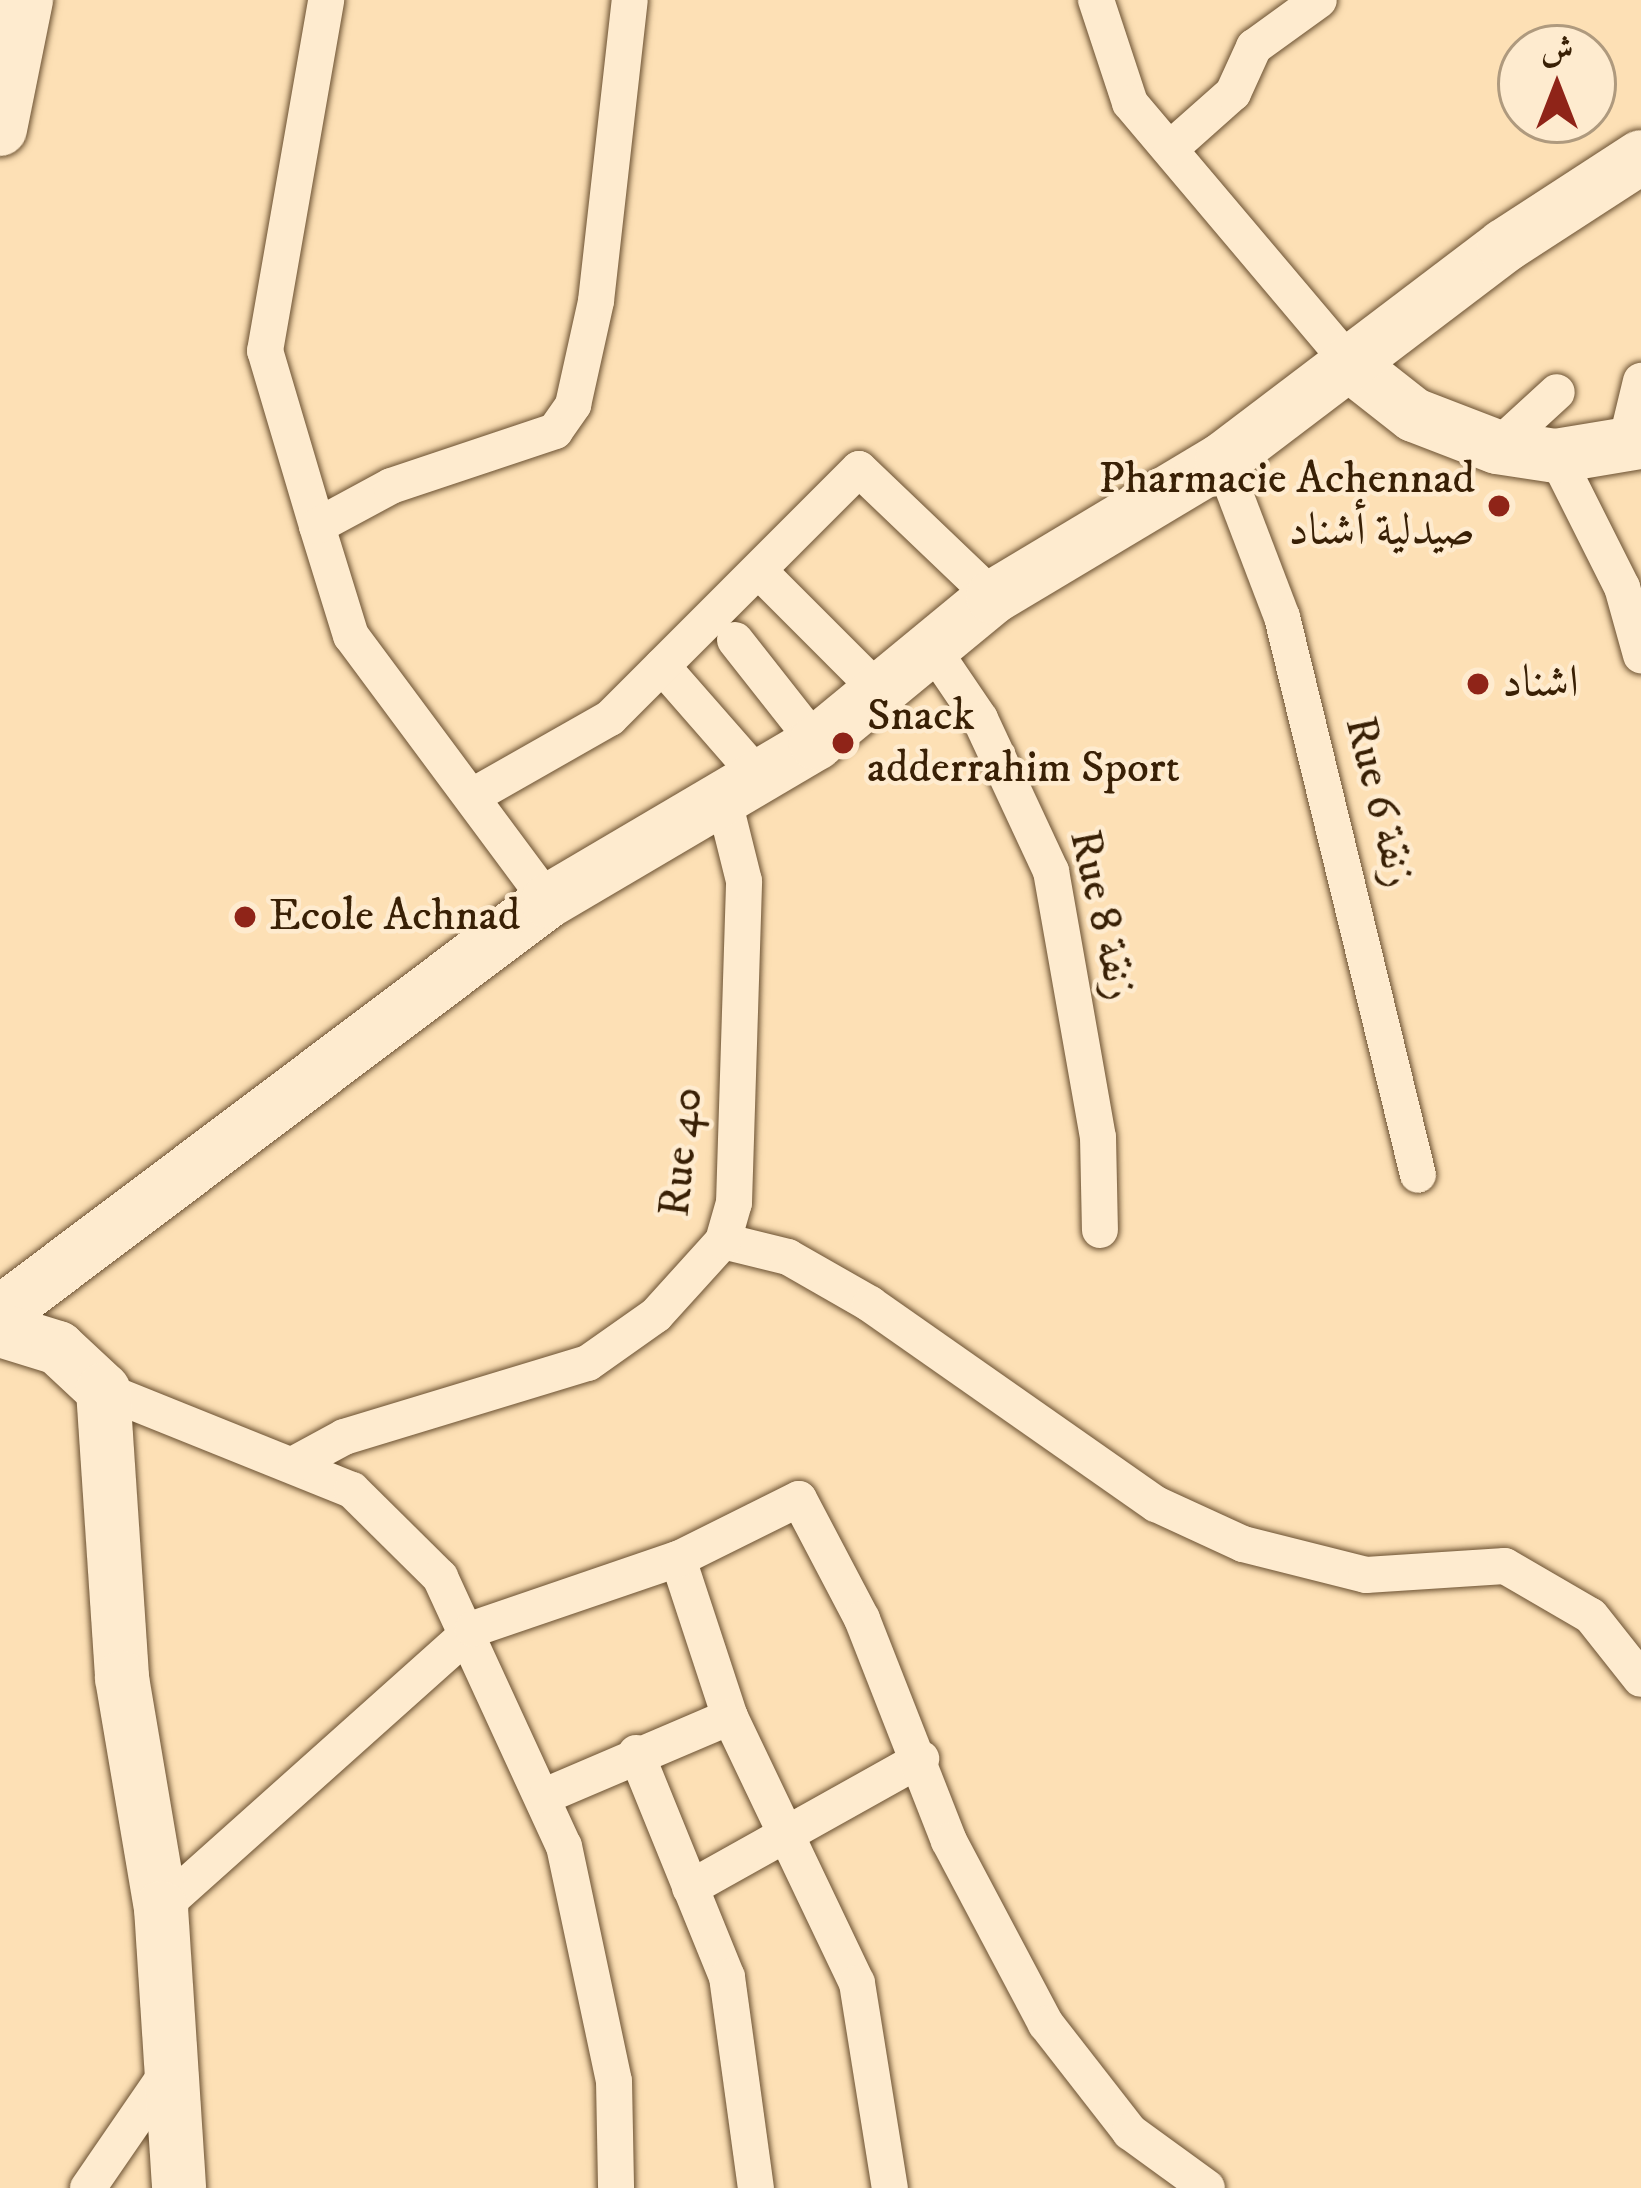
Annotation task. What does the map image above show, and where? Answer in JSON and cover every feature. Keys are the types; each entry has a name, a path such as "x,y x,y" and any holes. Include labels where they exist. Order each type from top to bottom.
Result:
{"street":[{"path":"0,129 26,0"},
{"path":"326,0 265,351 351,637 478,793 548,902"},
{"path":"317,526 391,486 555,430 573,405 610,200 630,0"},
{"path":"1096,0 1130,103 1354,368 1414,415 1497,447 1556,456 1634,442 1641,382"},
{"path":"1171,148 1233,93 1254,47 1319,0"},
{"path":"616,2188 598,1983 548,1795 472,1629 400,1530 296,1462 103,1390 1,1302 548,902 816,743 993,597 1222,460 1354,368 1504,246 1641,157"},
{"path":"1497,447 1557,392"},
{"path":"1556,456 1622,587 1641,655"},
{"name":"Rue 6 زنقة","path":"1222,460 1282,617 1418,1175"},
{"path":"478,793 610,718 764,575 859,469 993,597"},
{"path":"764,575 880,692"},
{"path":"735,640 816,743"},
{"name":"Rue 8 زنقة","path":"932,648 980,718 1051,871 1098,1137 1100,1230"},
{"path":"662,666 743,790"},
{"name":"Rue 40","path":"296,1462 344,1437 588,1363 656,1315 723,1241 734,1203 743,790"},
{"path":"723,1241 788,1258 870,1304 1178,1514 1243,1544 1366,1575 1504,1566 1591,1616 1641,1679"},
{"path":"103,1390 122,1678 161,1908 179,2188"},
{"path":"161,1908 472,1629 678,1558 786,1497 806,1504 920,1759 949,1841 1075,2068 1130,2132 1207,2188"},
{"path":"678,1558 730,1717 792,1828 874,2041 890,2188"},
{"path":"548,1795 636,1753 730,1717"},
{"path":"636,1753 727,1977 756,2188"},
{"path":"690,1888 920,1759"},
{"path":"88,2188 174,2063"}],"place":[{"name":"Pharmacie Achennad صيدلية أشناد","path":"1499,506"},
{"name":"اشناد","path":"1478,684"},
{"name":"Snack adderrahim Sport","path":"843,743"},
{"name":"Ecole Achnad","path":"245,917"}]}
